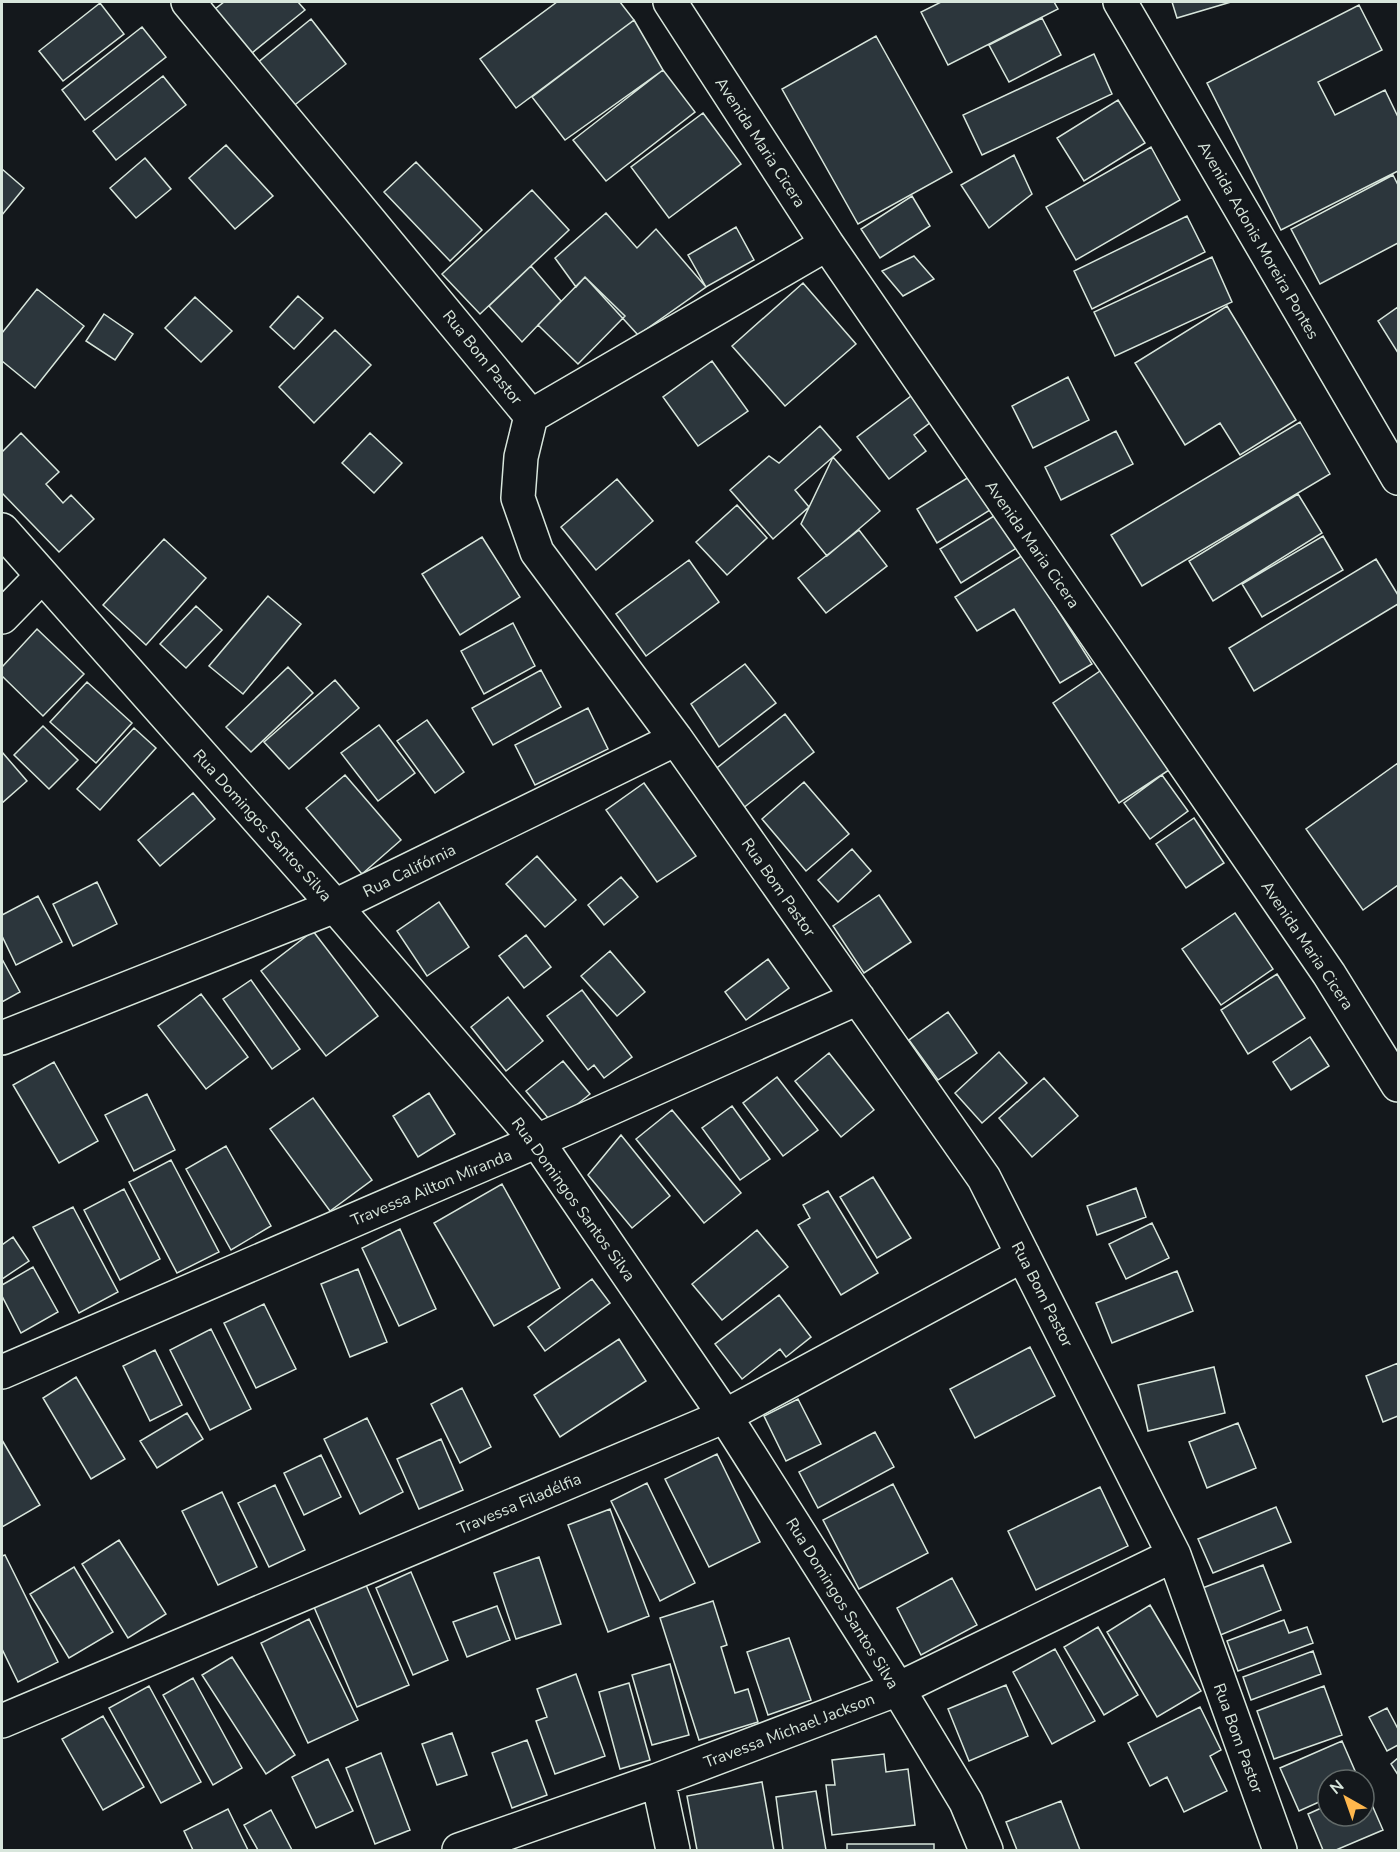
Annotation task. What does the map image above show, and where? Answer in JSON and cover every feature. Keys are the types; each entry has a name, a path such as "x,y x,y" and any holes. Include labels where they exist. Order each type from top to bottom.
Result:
{"street":[{"name":"Rua Bom Pastor","path":"188,2 531,416 521,457 519,498 537,552 676,739 984,1178 1174,1555 1280,1851"},
{"name":"Avenida Maria Cicera","path":"670,2 827,244 1329,974 1398,1085"},
{"name":"Avenida Adonis Moreira Pontes","path":"1120,2 1398,478"},
{"path":"531,416 827,244"},
{"name":"Rua Domingos Santos Silva","path":"2,530 335,906 537,1141 725,1416 898,1689 966,1802 986,1851"},
{"path":"2,617 42,576"},
{"name":"Rua Califórnia","path":"2,1038 335,906 676,739"},
{"name":"Travessa Ailton Miranda","path":"2,1372 537,1141 858,998"},
{"name":"Travessa Filadélfia","path":"2,1721 725,1416 1023,1254"},
{"name":"Travessa Michael Jackson","path":"459,1851 658,1780 898,1689 1174,1555"},
{"path":"658,1780 673,1851"}],"building":[{"path":"224,2 298,2 305,10 242,61 206,16"},
{"path":"557,2 620,2 634,20 516,108 480,59"},
{"path":"941,2 1054,2 1058,9 948,65 921,12"},
{"path":"1172,2 1231,2 1177,18"},
{"path":"100,3 124,34 63,81 39,51"},
{"path":"1359,5 1382,50 1318,82 1335,115 1385,90 1398,117 1398,171 1281,230 1207,83"},
{"path":"1042,18 1061,55 1009,82 989,45"},
{"path":"311,19 346,64 286,112 251,68"},
{"path":"634,20 663,70 565,140 532,97"},
{"path":"142,27 166,57 85,120 62,90"},
{"path":"876,36 952,172 858,224 782,89"},
{"path":"1094,54 1112,94 982,155 963,115"},
{"path":"663,70 695,112 606,181 573,140"},
{"path":"163,76 186,105 116,160 93,131"},
{"path":"1118,100 1145,143 1084,181 1057,138"},
{"path":"703,113 741,164 669,218 631,167"},
{"path":"226,145 273,196 235,229 189,178"},
{"path":"1151,147 1180,200 1076,260 1046,207"},
{"path":"1014,155 1032,194 989,228 961,185"},
{"path":"145,158 171,189 136,218 110,188"},
{"path":"416,162 482,230 450,261 384,192"},
{"path":"2,169 24,188 2,215"},
{"path":"1393,175 1398,185 1398,243 1320,284 1291,229"},
{"path":"532,190 569,230 480,314 442,274"},
{"path":"912,196 930,226 880,258 861,229"},
{"path":"606,213 637,248 656,229 706,287 638,335 585,277 576,287 555,258"},
{"path":"1187,216 1205,252 1092,309 1074,271"},
{"path":"736,227 754,260 706,287 688,255"},
{"path":"914,256 934,279 903,296 882,271"},
{"path":"1212,257 1232,302 1115,356 1094,312"},
{"path":"531,266 561,301 522,342 489,306"},
{"path":"585,277 625,316 578,364 538,325"},
{"path":"803,283 856,344 785,406 732,346"},
{"path":"37,289 84,326 35,388 2,361 2,333"},
{"path":"298,296 323,318 294,349 270,327"},
{"path":"195,297 232,331 201,362 165,328"},
{"path":"1227,306 1296,420 1240,455 1220,423 1185,445 1135,363"},
{"path":"1398,307 1398,353 1378,321"},
{"path":"104,314 133,334 115,360 86,341"},
{"path":"335,330 371,365 314,423 279,387"},
{"path":"712,361 748,411 698,446 663,397"},
{"path":"1068,377 1089,420 1033,448 1012,406"},
{"path":"915,393 935,419 914,435 926,451 889,479 857,437"},
{"path":"1300,422 1330,474 1142,586 1111,535"},
{"path":"820,426 841,450 795,490 809,507 773,539 730,490 769,456 779,463"},
{"path":"1116,431 1133,464 1061,500 1045,467"},
{"path":"21,433 59,472 46,484 63,503 71,495 94,519 59,552 2,493 2,452"},
{"path":"370,433 402,463 374,493 342,463"},
{"path":"833,457 880,511 827,556 801,524"},
{"path":"977,472 998,505 937,543 917,509"},
{"path":"617,479 653,521 596,570 561,527"},
{"path":"1298,494 1322,533 1213,601 1189,561"},
{"path":"737,505 767,538 727,575 696,542"},
{"path":"1002,511 1023,544 961,583 940,549"},
{"path":"859,530 887,566 826,613 798,578"},
{"path":"1323,536 1343,570 1262,617 1242,584"},
{"path":"482,537 520,597 460,635 422,574"},
{"path":"164,539 206,578 146,645 103,605"},
{"path":"1031,550 1045,590 1092,664 1060,683 1014,609 977,631 955,597"},
{"path":"1376,559 1398,595 1398,604 1254,691 1229,648"},
{"path":"689,560 719,602 646,656 616,614"},
{"path":"268,596 301,624 243,694 209,666"},
{"path":"196,606 222,630 186,668 160,644"},
{"path":"513,623 535,666 484,694 461,651"},
{"path":"37,629 84,674 43,716 2,676 2,667"},
{"path":"745,664 776,703 719,747 691,704"},
{"path":"288,667 313,693 251,752 226,727"},
{"path":"1103,669 1169,770 1119,803 1053,703"},
{"path":"541,670 561,707 493,745 472,708"},
{"path":"335,680 359,708 289,769 264,742"},
{"path":"87,682 132,723 96,763 50,722"},
{"path":"588,708 608,749 535,785 515,745"},
{"path":"785,714 814,752 742,809 713,771"},
{"path":"427,720 464,772 435,793 397,741"},
{"path":"379,725 415,773 378,801 341,753"},
{"path":"43,726 78,760 49,789 14,755"},
{"path":"134,728 156,748 100,810 77,789"},
{"path":"2,752 27,781 2,803"},
{"path":"1398,763 1398,885 1363,910 1306,829"},
{"path":"345,775 401,840 362,874 306,808"},
{"path":"1162,775 1188,811 1150,839 1124,803"},
{"path":"804,782 849,834 806,871 762,819"},
{"path":"644,783 696,856 657,882 606,810"},
{"path":"193,793 215,819 160,866 138,840"},
{"path":"1194,818 1224,863 1186,888 1156,844"},
{"path":"852,849 871,871 838,902 818,880"},
{"path":"537,856 576,900 545,927 506,884"},
{"path":"621,877 638,897 604,925 588,905"},
{"path":"97,882 117,924 73,946 53,904"},
{"path":"879,895 911,942 864,973 833,926"},
{"path":"38,896 62,942 16,965 2,936 2,915"},
{"path":"439,902 469,947 427,976 397,931"},
{"path":"1235,913 1273,969 1221,1005 1182,949"},
{"path":"313,931 378,1016 326,1056 261,971"},
{"path":"526,935 551,967 524,988 499,956"},
{"path":"610,951 645,992 617,1016 581,976"},
{"path":"2,959 20,992 2,1002"},
{"path":"768,959 789,988 746,1020 725,992"},
{"path":"1277,974 1305,1018 1248,1054 1221,1010"},
{"path":"251,980 300,1049 272,1069 223,999"},
{"path":"582,990 632,1057 604,1078 594,1065 588,1070 547,1016"},
{"path":"201,994 248,1057 206,1089 158,1026"},
{"path":"508,997 543,1041 506,1071 471,1027"},
{"path":"948,1012 977,1053 938,1080 909,1040"},
{"path":"1310,1037 1329,1066 1291,1090 1273,1062"},
{"path":"999,1052 1027,1083 982,1123 955,1093"},
{"path":"829,1053 874,1110 841,1137 795,1081"},
{"path":"563,1061 590,1094 553,1124 526,1091"},
{"path":"54,1062 98,1141 59,1163 13,1085"},
{"path":"777,1077 818,1130 783,1156 743,1103"},
{"path":"1044,1078 1078,1116 1032,1157 999,1118"},
{"path":"429,1093 455,1134 418,1157 393,1116"},
{"path":"147,1094 175,1150 134,1171 105,1115"},
{"path":"313,1098 372,1180 330,1211 270,1129"},
{"path":"732,1106 770,1159 740,1180 702,1128"},
{"path":"672,1110 741,1193 704,1223 636,1139"},
{"path":"621,1135 670,1196 632,1228 588,1175"},
{"path":"226,1146 271,1226 231,1250 186,1169"},
{"path":"171,1160 219,1252 177,1273 129,1182"},
{"path":"873,1177 911,1238 877,1258 840,1197"},
{"path":"502,1184 560,1288 494,1326 434,1223"},
{"path":"1136,1188 1146,1217 1097,1235 1087,1206"},
{"path":"124,1189 160,1259 120,1280 84,1210"},
{"path":"828,1191 878,1273 841,1295 798,1225 810,1218 803,1205"},
{"path":"73,1207 118,1292 79,1313 33,1227"},
{"path":"1152,1223 1169,1258 1126,1279 1109,1244"},
{"path":"400,1229 436,1309 399,1326 362,1248"},
{"path":"757,1230 788,1267 722,1320 692,1284"},
{"path":"13,1237 29,1261 2,1279 2,1245"},
{"path":"33,1267 58,1312 21,1333 2,1296 2,1285"},
{"path":"358,1269 387,1342 350,1357 321,1284"},
{"path":"1177,1271 1193,1311 1112,1343 1096,1303"},
{"path":"592,1279 610,1303 545,1351 528,1327"},
{"path":"779,1295 811,1337 786,1357 780,1349 742,1379 715,1344"},
{"path":"264,1304 296,1369 256,1388 224,1323"},
{"path":"211,1329 251,1409 210,1430 170,1350"},
{"path":"619,1339 646,1381 560,1437 534,1395"},
{"path":"1030,1347 1055,1396 975,1438 950,1389"},
{"path":"155,1350 182,1405 150,1421 123,1366"},
{"path":"1398,1363 1398,1416 1383,1422 1366,1376"},
{"path":"1214,1367 1225,1413 1148,1431 1138,1385"},
{"path":"76,1377 125,1459 91,1479 43,1398"},
{"path":"462,1388 491,1447 460,1463 431,1404"},
{"path":"798,1399 821,1444 786,1461 764,1416"},
{"path":"187,1413 203,1439 157,1468 140,1441"},
{"path":"367,1418 403,1492 360,1514 324,1439"},
{"path":"1238,1423 1256,1468 1207,1488 1189,1442"},
{"path":"875,1432 894,1467 818,1508 799,1472"},
{"path":"441,1439 463,1490 419,1509 397,1459"},
{"path":"2,1440 40,1505 2,1527"},
{"path":"717,1454 760,1542 709,1567 665,1479"},
{"path":"321,1455 341,1497 304,1515 284,1473"},
{"path":"647,1483 695,1583 660,1601 611,1501"},
{"path":"893,1484 928,1553 859,1589 823,1520"},
{"path":"275,1485 305,1550 269,1567 238,1503"},
{"path":"1100,1487 1128,1546 1036,1590 1008,1531"},
{"path":"222,1492 257,1567 218,1585 182,1511"},
{"path":"1276,1507 1291,1542 1213,1573 1198,1539"},
{"path":"610,1509 649,1616 608,1632 568,1525"},
{"path":"119,1540 166,1614 128,1638 82,1564"},
{"path":"5,1555 58,1662 18,1682 2,1649 2,1556"},
{"path":"539,1557 561,1624 516,1639 494,1573"},
{"path":"1263,1565 1281,1610 1218,1636 1200,1589"},
{"path":"74,1567 113,1632 69,1658 30,1594"},
{"path":"411,1572 448,1660 413,1675 376,1588"},
{"path":"952,1578 977,1625 921,1655 897,1608"},
{"path":"366,1585 409,1685 357,1707 314,1607"},
{"path":"713,1601 727,1645 721,1647 735,1693 748,1689 758,1722 699,1740 660,1618"},
{"path":"1150,1605 1201,1691 1157,1717 1107,1632"},
{"path":"497,1606 510,1640 467,1657 453,1622"},
{"path":"309,1619 358,1720 308,1743 261,1643"},
{"path":"1284,1620 1289,1633 1307,1627 1313,1643 1238,1671 1227,1641"},
{"path":"1098,1627 1138,1695 1104,1715 1064,1647"},
{"path":"789,1638 811,1700 768,1715 747,1652"},
{"path":"1055,1649 1095,1721 1052,1744 1013,1672"},
{"path":"1313,1651 1321,1674 1251,1700 1243,1677"},
{"path":"232,1657 295,1755 266,1774 202,1675"},
{"path":"670,1664 689,1735 652,1745 632,1675"},
{"path":"576,1674 605,1756 555,1774 536,1721 547,1717 537,1689"},
{"path":"193,1678 242,1768 213,1785 163,1695"},
{"path":"629,1683 650,1760 620,1769 599,1692"},
{"path":"1006,1685 1028,1736 969,1761 948,1709"},
{"path":"149,1686 201,1782 161,1803 109,1708"},
{"path":"1324,1686 1342,1735 1274,1759 1257,1711"},
{"path":"1200,1707 1221,1750 1210,1756 1227,1791 1184,1812 1167,1777 1150,1786 1128,1743"},
{"path":"1387,1708 1398,1729 1398,1745 1387,1751 1369,1717"},
{"path":"103,1716 144,1787 103,1810 62,1739"},
{"path":"452,1733 467,1775 437,1785 422,1744"},
{"path":"527,1740 547,1795 512,1808 492,1753"},
{"path":"1342,1741 1354,1768 1316,1768 1316,1803 1299,1811 1280,1768"},
{"path":"381,1753 410,1830 375,1844 346,1768"},
{"path":"884,1754 886,1772 908,1769 915,1825 832,1835 826,1785 835,1785 832,1760"},
{"path":"1398,1758 1398,1775 1391,1764"},
{"path":"328,1759 353,1811 316,1828 292,1777"},
{"path":"762,1782 774,1850 697,1850 687,1796"},
{"path":"816,1791 826,1850 783,1850 776,1797"},
{"path":"1061,1801 1080,1850 1017,1850 1006,1822"},
{"path":"228,1809 248,1850 193,1850 184,1831"},
{"path":"271,1810 292,1850 258,1850 244,1825"},
{"path":"1316,1810 1316,1828 1376,1828 1376,1814 1383,1830 1336,1850 1323,1850 1308,1814"},
{"path":"847,1844 934,1844 934,1850 847,1850"}]}
